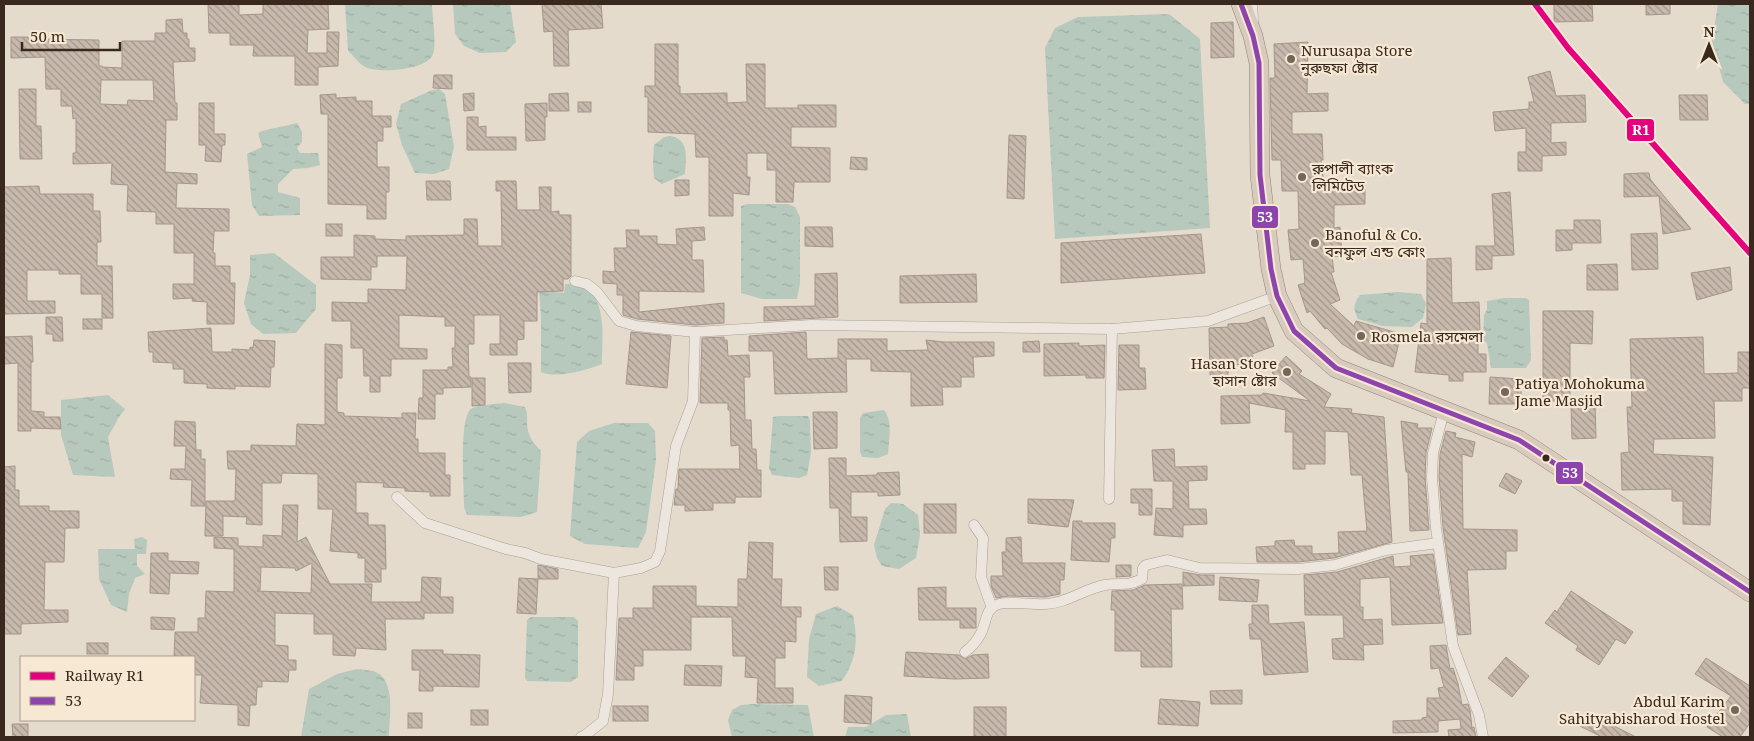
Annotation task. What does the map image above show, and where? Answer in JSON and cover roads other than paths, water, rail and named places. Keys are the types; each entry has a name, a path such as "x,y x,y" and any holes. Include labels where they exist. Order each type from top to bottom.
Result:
{"highway":[{"path":"1241,4 1253,36 1259,63 1260,175 1271,269 1277,296 1294,331 1336,368 1520,440 1750,592"}],"street":[{"path":"1252,4 1253,36"},
{"path":"575,281 587,284 597,292 619,321 636,326 695,332 811,326 1112,329 1208,320 1277,296"},
{"path":"1109,499 1112,329"},
{"path":"397,497 425,523 506,550 541,559 614,573 641,568 655,562 660,550 676,446 693,401 695,332"},
{"path":"1444,411 1433,453 1432,477 1438,543 1453,646 1479,715 1483,737"},
{"path":"974,525 980,531 983,538 981,577 992,608"},
{"path":"965,652 973,646 982,633 988,612 999,604 1048,604 1068,599 1106,584 1132,584 1142,578 1143,568 1146,565 1168,560 1200,568 1298,570 1335,565 1386,550 1438,543"},
{"path":"581,737 604,721 608,694 614,573"}],"water":[{"path":"345,4 432,4 433,54 422,64 413,67 381,70 365,67 348,51"},
{"path":"453,4 510,4 516,42 506,52 480,53 464,46 455,34"},
{"path":"1718,4 1750,4 1750,104 1745,104 1723,82 1712,41"},
{"path":"1169,14 1200,39 1210,228 1055,239 1045,48 1055,28 1078,17"},
{"path":"439,89 445,94 454,147 449,169 434,174 415,173 402,145 396,124 401,104"},
{"path":"297,123 302,132 302,142 297,148 300,153 318,153 320,165 293,169 278,184 278,192 300,198 300,215 259,216 252,205 247,154 262,147 258,133"},
{"path":"670,136 681,141 684,145 686,156 685,174 662,184 654,178 654,145 664,137"},
{"path":"747,204 788,204 795,207 800,217 800,283 797,299 762,299 741,293 741,206"},
{"path":"274,253 316,285 316,309 296,333 263,334 251,324 244,303 250,275 250,255"},
{"path":"552,284 553,292 564,293 565,284 581,285 590,291 596,299 602,320 602,364 563,374 555,375 541,372 539,289"},
{"path":"1398,292 1421,294 1426,304 1423,318 1412,327 1383,326 1358,319 1355,307 1360,295"},
{"path":"1504,298 1526,298 1529,300 1531,360 1526,368 1491,368 1487,343 1483,340 1484,315 1487,310 1487,301"},
{"path":"108,395 125,409 108,437 115,477 73,475 61,435 61,400"},
{"path":"504,403 525,407 530,436 541,451 537,512 521,517 467,515 464,507 463,441 467,417 472,408"},
{"path":"884,410 889,420 888,454 878,458 862,457 860,452 860,418 863,413"},
{"path":"808,416 810,420 811,453 807,475 799,478 772,475 769,468 773,417"},
{"path":"614,423 648,423 655,431 656,460 646,532 638,548 585,544 570,536 577,442 589,431"},
{"path":"891,503 903,504 918,515 920,535 916,558 899,569 882,566 877,558 874,545 885,509"},
{"path":"142,537 147,540 146,554 137,554 137,566 145,574 135,578 129,594 127,612 111,605 99,579 98,549 135,549 134,539"},
{"path":"837,606 853,615 856,633 855,649 851,665 842,681 819,686 807,677 809,639 816,614"},
{"path":"531,617 574,617 578,621 578,677 571,682 527,681 525,678 527,620"},
{"path":"357,669 373,671 381,675 386,682 390,700 389,737 301,737 309,689 337,674"},
{"path":"741,705 808,705 814,737 732,737 728,720 732,710"},
{"path":"907,714 911,737 845,737 848,727 866,727 886,715"}],"rail line":[{"name":"R1","path":"1535,4 1568,48 1750,253"}],"place":[{"name":"Nurusapa Store নুরুছফা ষ্টোর","path":"1291,59"},
{"name":"রুপালী ব্যাংক লিমিটেড","path":"1302,177"},
{"name":"Banoful & Co. বনফুল এন্ড কোং","path":"1315,243"},
{"name":"Rosmela রসমেলা","path":"1361,336"},
{"name":"Hasan Store হাসান ষ্টোর","path":"1287,372"},
{"name":"Patiya Mohokuma Jame Masjid","path":"1505,392"},
{"name":"Abdul Karim Sahityabisharod Hostel","path":"1735,710"}]}
